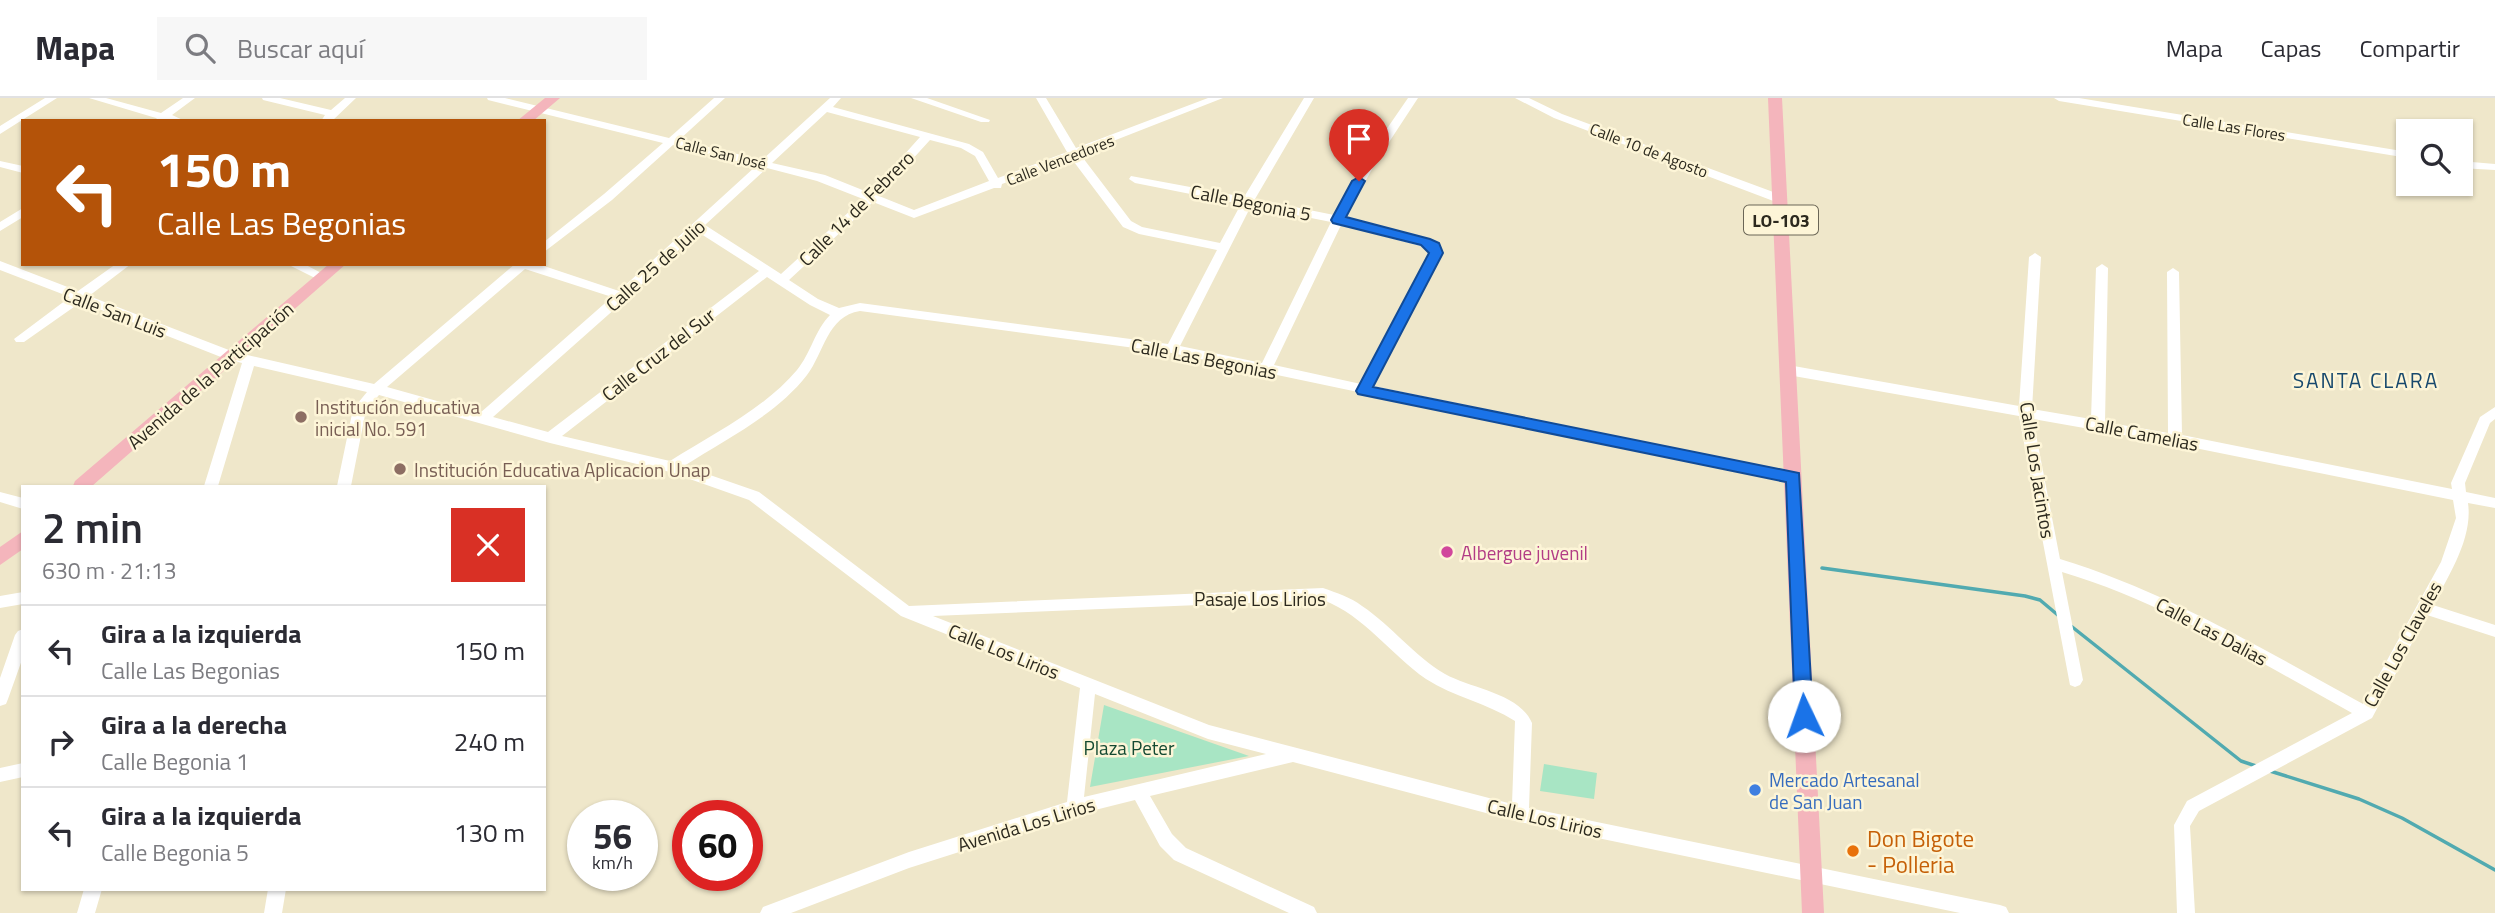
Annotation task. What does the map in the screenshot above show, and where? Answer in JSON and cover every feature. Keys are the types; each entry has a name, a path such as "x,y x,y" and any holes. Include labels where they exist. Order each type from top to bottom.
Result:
{"main road":[{"path":"527,119 553,98"},
{"name":"LO-103","path":"1775,98 1813,913"},
{"name":"Avenida de la Participación","path":"82,485 337,266"},
{"path":"0,558 21,540"}],"street":[{"path":"0,131 52,98"},
{"path":"94,98 161,118 190,98"},
{"path":"267,98 329,118 351,98"},
{"name":"Calle San José","path":"492,98 821,178 901,211"},
{"path":"546,246 720,98"},
{"name":"Calle 25 de Julio","path":"482,419 622,296 836,98"},
{"path":"916,98 985,120"},
{"path":"1041,98 1074,155 1132,228 1224,248"},
{"name":"Calle Vencedores","path":"901,211 920,213 1218,98"},
{"path":"1266,368 1338,220 1380,142 1413,98"},
{"name":"Calle 10 de Agosto","path":"1520,98 1558,116 1780,199"},
{"name":"Calle Las Flores","path":"2059,98 2396,153"},
{"path":"1172,349 1248,201 1305,99"},
{"path":"825,108 965,146 979,155 998,185"},
{"name":"Calle 14 de Febrero","path":"782,280 872,197 928,135"},
{"path":"0,163 21,169"},
{"path":"2473,165 2495,167"},
{"name":"Calle Begonia 5","path":"1135,179 1338,220 1426,242 1436,249 1364,391"},
{"path":"0,227 21,213"},
{"path":"672,467 782,391 803,371 838,313 814,302 698,226"},
{"name":"Calle Los Jacintos","path":"2035,257 2025,411 2075,680"},
{"name":"Calle San Luis","path":"0,265 76,298 231,356"},
{"path":"20,339 122,266"},
{"path":"298,266 323,277"},
{"path":"344,485 360,409 376,388 522,266"},
{"path":"530,266 622,296"},
{"path":"2098,424 2102,268"},
{"name":"Calle Cruz del Sur","path":"550,438 767,271"},
{"path":"2173,272 2175,439"},
{"name":"Calle Las Begonias","path":"838,313 853,307 900,310 1172,349 1364,391 1794,478"},
{"name":"Calle Los Lirios","path":"231,356 376,388 550,438 672,467 754,496 906,612 1208,732 1290,756 1520,814 1811,875 1871,884 2000,913"},
{"path":"211,485 249,361"},
{"name":"Calle Camelias","path":"1788,370 2098,424 2495,503"},
{"name":"Calle Los Claveles","path":"2186,913 2182,825 2193,806 2365,713 2448,563 2463,518 2457,496 2458,483 2485,420 2495,412"},
{"path":"0,497 21,503"},
{"name":"Calle Las Dalias","path":"2053,563 2089,573 2165,606 2365,713"},
{"name":"Pasaje Los Lirios","path":"906,612 1223,596 1323,594 1338,598 1359,609 1432,674 1521,716 1524,723 1520,814"},
{"path":"0,602 21,598"},
{"path":"2424,608 2495,631"},
{"path":"0,699 21,641"},
{"path":"1075,807 1088,685"},
{"name":"Avenida Los Lirios","path":"769,913 909,860 1075,807 1290,756"},
{"path":"0,775 21,770"},
{"path":"1139,792 1166,840 1180,854 1308,913"},
{"path":"86,913 92,891"},
{"path":"273,913 277,891"}],"green space":[{"name":"Plaza Peter","path":"1104,705 1249,756 1090,787"},
{"path":"1544,764 1597,773 1594,799 1540,791"}],"waterway":[{"path":"1822,568 2025,596 2040,600 2059,616"},
{"path":"2071,626 2241,761 2256,766"},
{"path":"2270,771 2359,799 2402,818 2495,870"}],"place":[{"name":"Institución educativa inicial No. 591","path":"301,417"},
{"name":"Institución Educativa Aplicacion Unap","path":"400,469"},
{"name":"Albergue juvenil","path":"1447,552"},
{"name":"Mercado Artesanal de San Juan","path":"1755,790"},
{"name":"Don Bigote - Polleria","path":"1853,851"}],"district":[{"name":"SANTA CLARA","path":"2366,380"}],"route":[{"path":"1359,181 1338,220 1426,242 1436,249 1364,391 1794,478 1804,716"}]}
